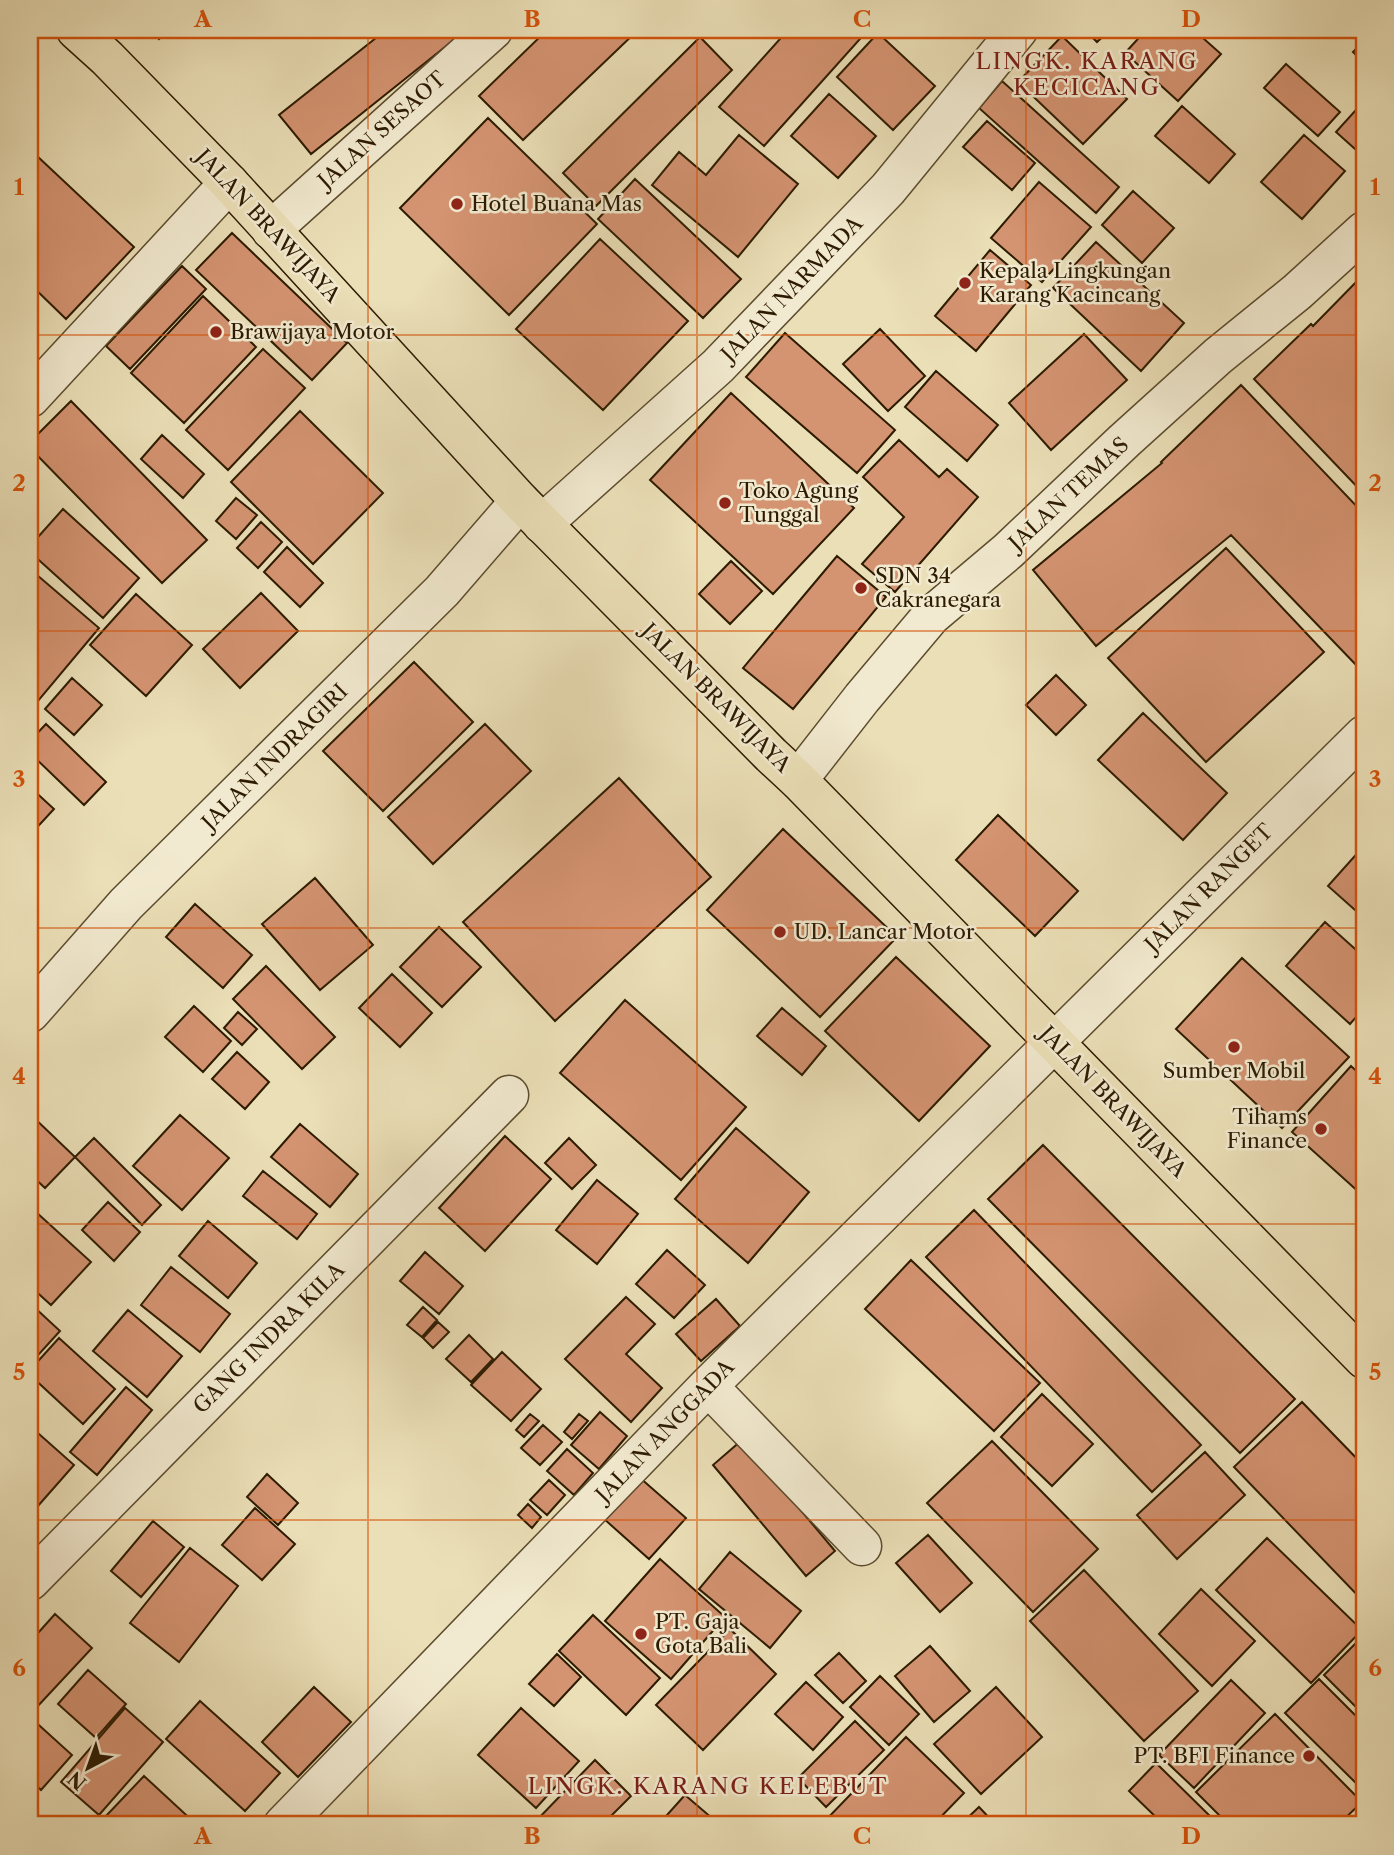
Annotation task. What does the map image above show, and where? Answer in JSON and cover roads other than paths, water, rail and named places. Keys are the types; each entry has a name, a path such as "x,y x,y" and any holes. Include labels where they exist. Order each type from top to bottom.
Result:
{"main road":[{"name":"JALAN BRAWIJAYA","path":"76,30 107,58 229,183 531,513 798,780 1364,1359"}],"street":[{"name":"JALAN SESAOT","path":"271,230 493,30"},
{"name":"JALAN NARMADA","path":"531,513 718,366 888,189 1018,30"},
{"path":"30,398 229,183"},
{"name":"JALAN TEMAS","path":"798,780 862,698 932,616 1008,551 1218,356 1297,292 1364,231"},
{"name":"JALAN INDRAGIRI","path":"30,1013 126,904 442,590 531,513"},
{"name":"JALAN RANGET","path":"1054,1041 1364,735"},
{"name":"JALAN ANGGADA","path":"283,1825 708,1386 1054,1041"},
{"name":"GANG INDRA KILA","path":"30,1581 509,1094"},
{"path":"708,1386 862,1546"}],"place":[{"name":"Hotel Buana Mas","path":"457,204"},
{"name":"Kepala Lingkungan Karang Kacincang","path":"965,283"},
{"name":"Brawijaya Motor","path":"216,332"},
{"name":"Toko Agung Tunggal","path":"725,503"},
{"name":"SDN 34 Cakranegara","path":"861,588"},
{"name":"UD. Lancar Motor","path":"780,932"},
{"name":"Sumber Mobil","path":"1234,1047"},
{"name":"Tihams Finance","path":"1321,1129"},
{"name":"PT. Gaja Gota Bali","path":"641,1634"},
{"name":"PT. BFI Finance","path":"1309,1756"}],"district":[{"name":"LINGK. KARANG KECICANG","path":"1087,74"},
{"name":"LINGK. KARANG KELEBUT","path":"708,1786"}]}
